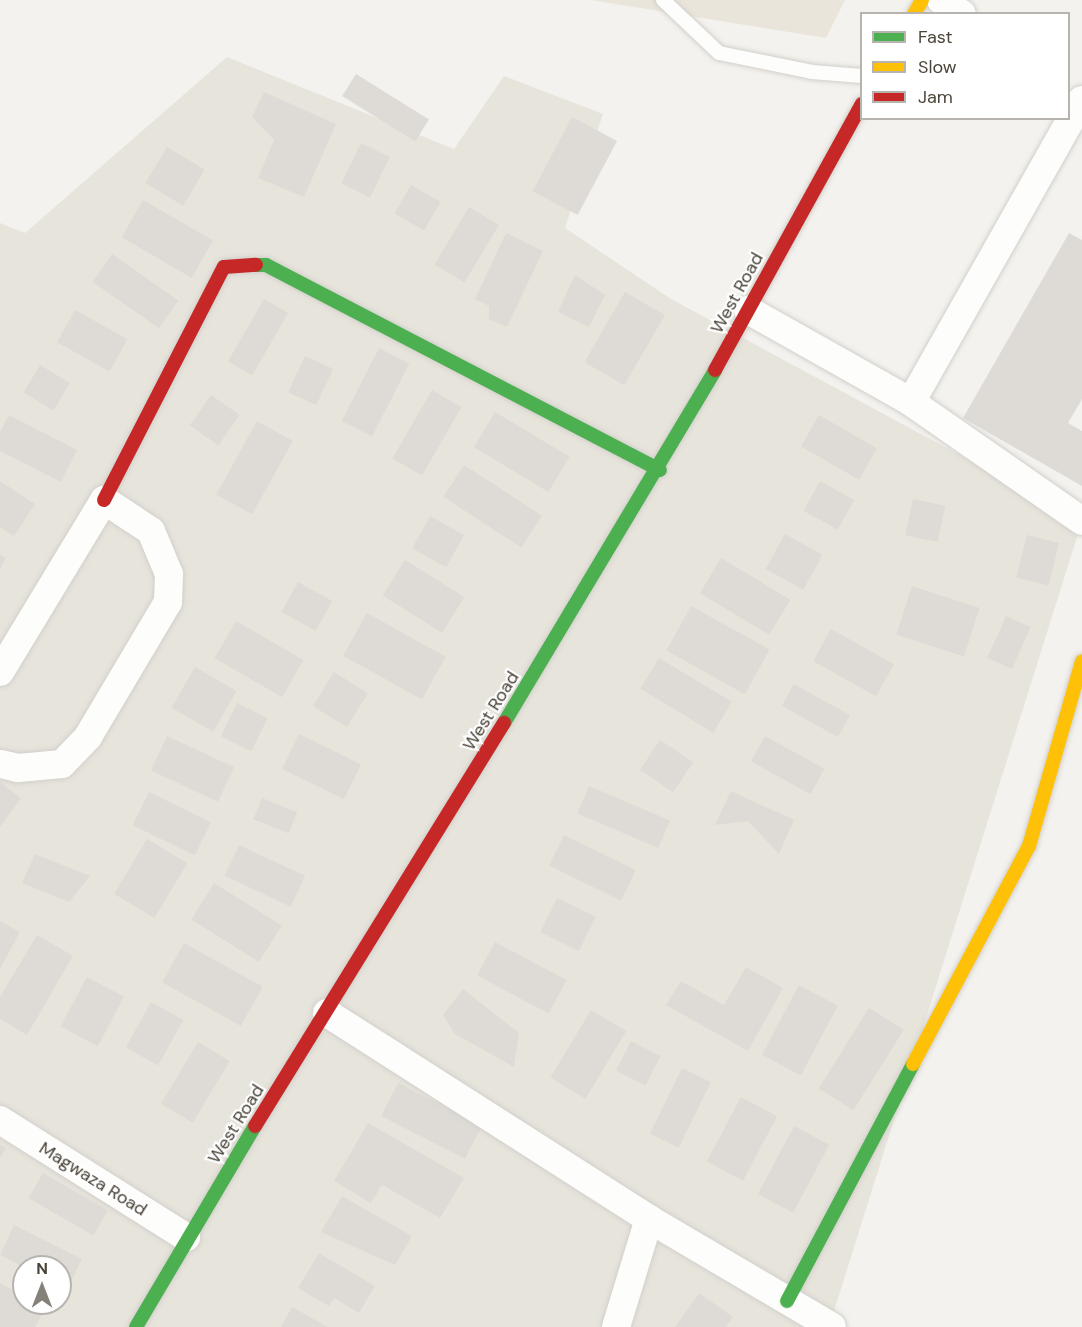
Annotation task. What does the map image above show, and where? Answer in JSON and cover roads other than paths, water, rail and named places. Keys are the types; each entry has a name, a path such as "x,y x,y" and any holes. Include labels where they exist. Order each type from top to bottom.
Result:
{"street":[{"path":"940,0 959,12"},
{"path":"911,402 1082,100"},
{"name":"West Road","path":"136,1327 186,1237 327,1013 660,470 860,106"},
{"path":"0,672 104,500 195,315 224,267 266,265 660,470"},
{"path":"748,310 911,402 1082,522"},
{"path":"0,764 18,768 62,764 88,737 168,602 169,574 151,531 104,500"},
{"path":"787,1301 1029,846 1082,661"},
{"path":"327,1013 649,1219 832,1327"},
{"name":"Magwaza Road","path":"0,1120 186,1237"},
{"path":"616,1327 649,1219"}],"lane":[{"path":"663,0 719,53 812,72 860,76"}]}
